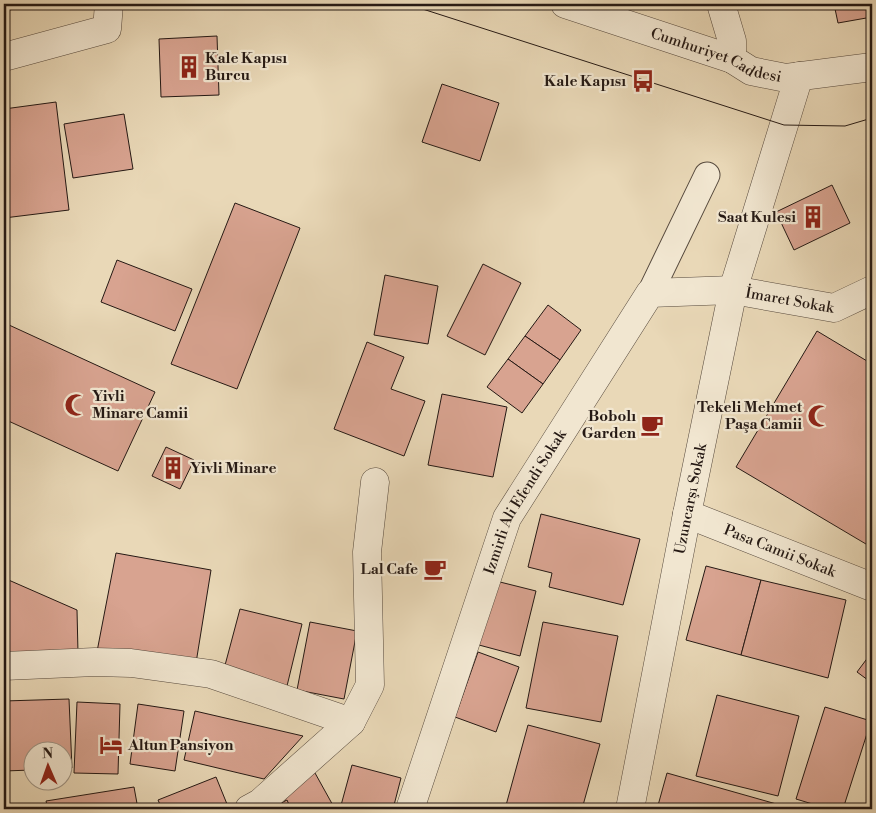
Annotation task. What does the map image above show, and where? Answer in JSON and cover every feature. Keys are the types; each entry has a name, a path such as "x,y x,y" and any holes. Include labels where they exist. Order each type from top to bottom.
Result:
{"street":[{"path":"4,57 107,29 109,4"},
{"name":"Cumhuriyet Caddesi","path":"565,4 732,59 751,71 786,78 872,66"},
{"path":"721,4 732,41 732,59"},
{"name":"Uzuncarşı Sokak","path":"630,809 687,514 733,290 799,76"},
{"path":"650,293 733,290"},
{"name":"İmaret Sokak","path":"733,290 834,308 872,290"},
{"name":"Izmirli Ali Efendi Sokak","path":"410,809 507,518 650,293"},
{"path":"249,809 260,803 351,722 370,685 367,552 376,482"},
{"name":"Pasa Camii Sokak","path":"687,514 872,587"},
{"path":"4,666 95,662 131,663 211,674 351,722"}],"lane":[{"path":"650,293 707,175"}],"building":[{"path":"834,4 870,4 872,17 838,23"},
{"name":"Kale Kapısı Burcu","path":"217,36 219,95 161,97 159,39"},
{"path":"442,84 499,103 480,161 422,142"},
{"path":"56,102 69,210 4,218 4,109"},
{"path":"124,114 133,169 73,178 64,124"},
{"name":"Saat Kulesi","path":"832,185 850,223 794,250 776,212"},
{"path":"235,203 300,228 237,389 171,364"},
{"path":"117,260 192,289 175,331 101,302"},
{"path":"483,264 521,283 485,355 447,336"},
{"path":"385,275 438,286 428,344 374,335"},
{"path":"548,305 581,330 560,360 525,336"},
{"name":"Yivli Minare Camii","path":"9,325 155,392 118,471 4,419 4,336"},
{"name":"Tekeli Mehmet Paşa Camii","path":"817,331 872,364 871,547 736,467"},
{"path":"525,336 560,360 543,384 508,359"},
{"path":"367,342 404,357 391,389 425,401 404,456 334,429"},
{"path":"508,359 543,384 522,413 487,387"},
{"path":"442,394 507,407 493,477 428,465"},
{"name":"Yivli Minare","path":"166,447 194,460 180,489 152,476"},
{"path":"541,514 640,539 623,605 549,587 552,573 528,567"},
{"path":"116,553 211,570 196,663 95,662"},
{"path":"706,566 761,580 741,655 686,640"},
{"path":"4,578 77,610 78,653 4,655"},
{"path":"761,580 846,600 828,678 741,655"},
{"path":"496,581 536,591 520,656 479,645"},
{"path":"240,609 302,624 287,686 224,669"},
{"path":"310,622 357,631 344,699 297,690"},
{"path":"543,622 618,636 601,722 526,708"},
{"path":"478,652 519,667 496,732 455,717"},
{"path":"872,652 872,683 857,672"},
{"path":"717,695 799,716 778,796 696,776"},
{"path":"69,699 71,740 22,740 22,770 4,771 4,701"},
{"path":"77,702 120,704 118,774 74,773"},
{"path":"138,704 184,711 175,771 130,764"},
{"path":"825,707 871,721 843,809 829,809 796,799"},
{"path":"195,711 303,736 264,779 184,760"},
{"path":"528,725 600,744 582,809 505,809"},
{"path":"352,765 401,778 393,809 340,809"},
{"path":"315,773 335,809 291,809 280,793"},
{"path":"667,773 794,809 657,809"},
{"path":"216,777 229,809 162,809 158,800"},
{"path":"134,787 138,809 48,809 46,801"},
{"path":"287,800 291,809 270,809"}],"tram line":[{"path":"4,11 41,4"},
{"path":"407,4 784,125 845,126 872,118"}],"place":[{"name":"Kale Kapısı Burcu","path":"189,67"},
{"name":"Kale Kapısı","path":"643,81"},
{"name":"Saat Kulesi","path":"813,217"},
{"name":"Yivli Minare Camii","path":"76,405"},
{"name":"Tekeli Mehmet Paşa Camii","path":"819,416"},
{"name":"Bobolı Garden","path":"652,425"},
{"name":"Yivli Minare","path":"173,468"},
{"name":"Lal Cafe","path":"435,569"},
{"name":"Altun Pansiyon","path":"111,745"}]}
